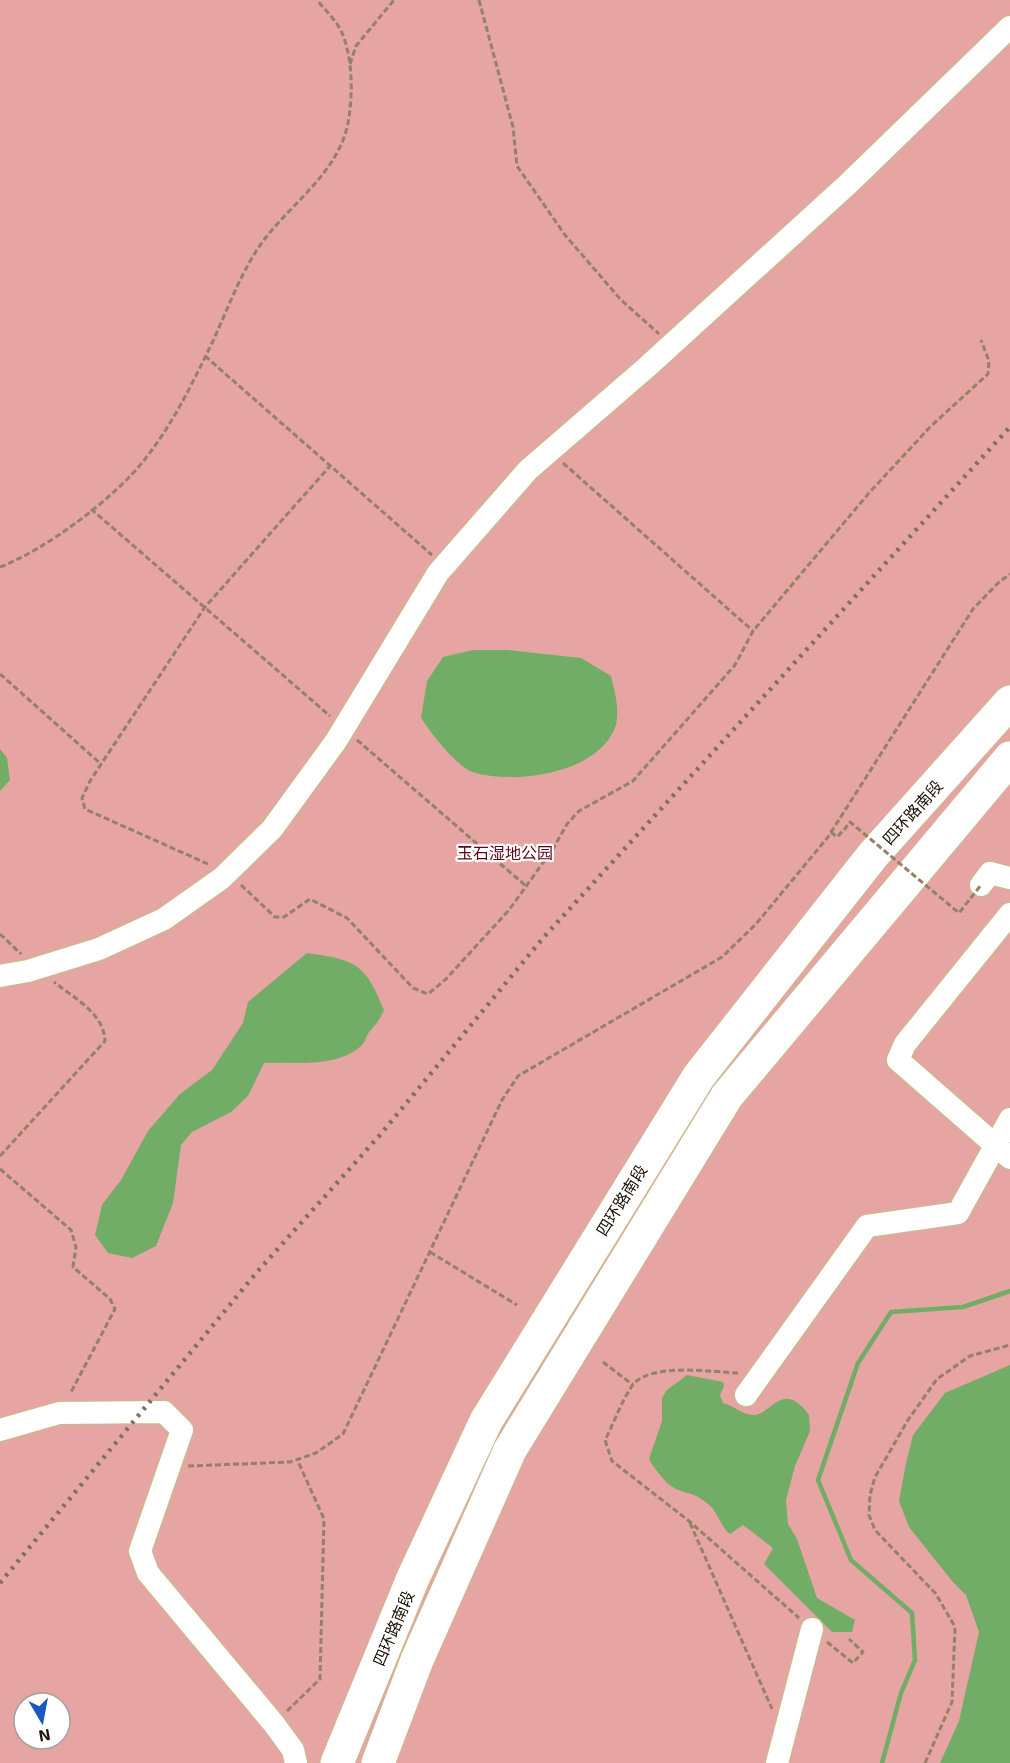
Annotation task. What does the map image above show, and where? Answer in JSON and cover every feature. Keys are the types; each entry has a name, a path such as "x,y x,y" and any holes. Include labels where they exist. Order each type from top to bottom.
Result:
{"highway":[{"name":"四环路南段","path":"337,1763 413,1578 486,1421 699,1076 873,855 1010,702"},
{"path":"378,1763 417,1660 510,1450 721,1106 1010,758"}],"lane":[{"path":"0,976 37,968 99,949 164,919 228,873 272,830 344,728 444,566 528,470 671,345 848,184 1010,27"},
{"path":"981,885 990,873 1010,878"},
{"path":"1003,1153 898,1060 906,1044 1010,914"},
{"path":"746,1395 867,1226 958,1213 1003,1153 1010,1119"},
{"path":"0,1430 59,1413 164,1412 182,1430 140,1551 148,1573 274,1724 293,1750 296,1763"},
{"path":"777,1763 812,1629"}],"path":[{"path":"317,0 341,32 350,65"},
{"path":"0,567 55,537 91,509 144,460 181,405 244,274 266,236 306,196 341,146 348,122 350,65 356,46 394,0"},
{"path":"479,0 513,128 517,166 565,235 614,292 671,345"},
{"path":"330,466 205,608 101,764 82,798 85,809 228,873 275,917 284,917 310,899 347,918 413,988 428,994 446,979 509,910 567,824 579,811 633,781 735,664 753,631 869,493 931,426 988,374 989,361 981,340"},
{"path":"205,356 444,566"},
{"path":"550,452 753,631"},
{"path":"91,509 526,886"},
{"path":"170,1466 225,1466 290,1462 316,1453 343,1434 502,1100 518,1076 722,957 756,924 831,832 973,609 1010,574"},
{"path":"0,674 101,764"},
{"path":"831,832 837,837 850,822 959,913 981,885"},
{"path":"0,934 37,968 96,1015 105,1028 105,1041 0,1156"},
{"path":"0,1168 71,1230 76,1247 73,1267 110,1299 115,1309 59,1413"},
{"path":"430,1252 517,1305"},
{"path":"925,1763 952,1702 955,1627 936,1594 876,1530 869,1515 870,1495 875,1477 902,1430 937,1379 970,1356 1010,1345"},
{"path":"603,1362 633,1385"},
{"path":"761,1374 661,1371 644,1375 633,1385 605,1440 612,1461 689,1521 853,1663 863,1652 849,1639"},
{"path":"274,1724 320,1679 324,1520 297,1459"},
{"path":"689,1521 784,1736"}],"green space":[{"name":"玉石湿地公园","path":"0,0 1010,0 1010,1763 0,1763"}],"shaded area":[{"path":"473,650 508,650 581,658 611,676 617,711 614,730 604,745 590,757 553,772 512,777 492,776 468,770 445,749 421,718 427,681 443,657"},
{"path":"0,749 7,758 10,780 0,791"},
{"path":"307,953 337,958 357,966 371,982 384,1010 378,1021 361,1046 340,1058 302,1063 264,1063 248,1096 231,1112 192,1132 181,1145 173,1203 156,1246 132,1258 108,1253 95,1235 102,1205 121,1180 148,1131 180,1094 212,1070 243,1023 248,1002"},
{"path":"1010,1365 1010,1763 940,1763 959,1721 979,1632 966,1595 909,1527 899,1501 913,1435 945,1393"},
{"path":"687,1375 723,1382 724,1386 720,1395 723,1403 747,1414 761,1413 785,1399 800,1405 809,1415 810,1431 795,1466 786,1500 788,1524 797,1539 817,1598 855,1620 852,1632 832,1632 764,1564 773,1548 743,1525 730,1534 708,1504 699,1497 671,1486 651,1463 649,1459 662,1421 662,1398 667,1390"}],"waterway":[{"path":"882,1763 901,1693 915,1660 912,1613 851,1560 818,1480 858,1363 891,1312 963,1307 1010,1291"}],"railway":[{"path":"0,1583 257,1272 380,1135 543,938 1010,427"}]}
